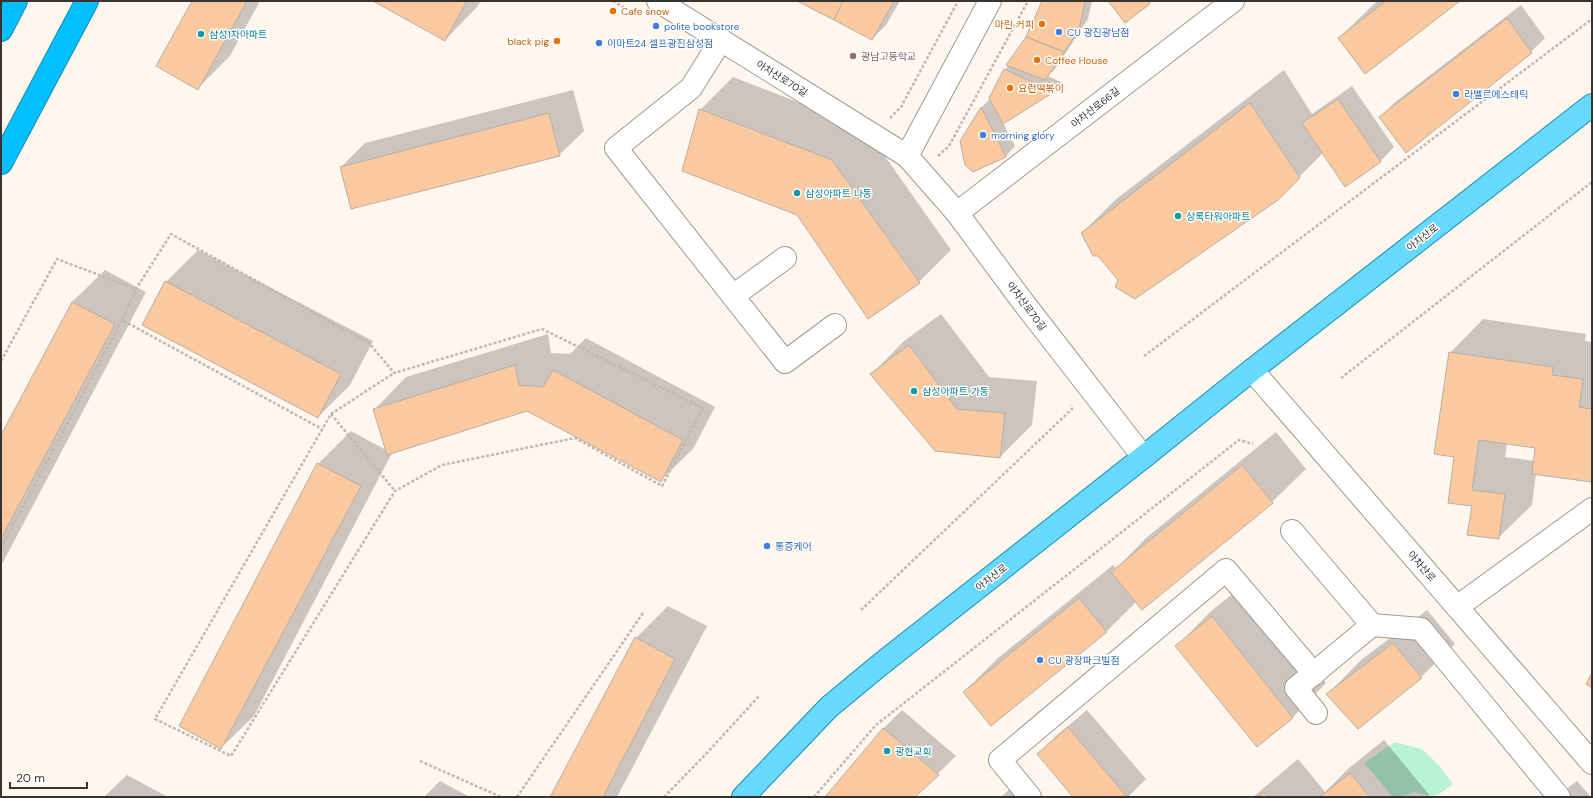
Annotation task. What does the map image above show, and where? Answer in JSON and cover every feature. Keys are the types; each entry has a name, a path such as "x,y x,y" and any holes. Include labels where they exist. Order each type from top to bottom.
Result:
{"highway":[{"path":"1,30 16,1"},
{"path":"1,163 87,1"}],"main road":[{"name":"아차산로","path":"743,797 830,707 881,664 1252,370 1592,105"}],"street":[{"name":"아차산로70길","path":"658,1 914,164 957,213 1137,449 1146,455"},
{"path":"914,164 990,1"},
{"name":"아차산로66길","path":"957,213 1233,1"},
{"path":"721,40 692,88 616,148 785,362 835,325"},
{"path":"733,296 785,258"},
{"name":"아차산로","path":"1252,370 1592,763"},
{"path":"1458,607 1592,509"},
{"path":"1292,531 1372,625"},
{"path":"1030,797 1000,760 1226,570 1314,674"},
{"path":"1316,713 1296,688 1372,625 1421,629 1559,797"}],"path":[{"path":"884,123 901,106 958,1"},
{"path":"914,164 949,146 1028,1"},
{"path":"1144,356 1592,19"},
{"path":"1341,378 1592,182"},
{"path":"1,548 122,320 136,289 171,234 369,343 394,372"},
{"path":"1,361 57,259 136,289"},
{"path":"122,320 322,429"},
{"path":"542,329 703,408 662,486 575,438 442,465 395,491 231,756 156,719 331,414 394,372 542,329"},
{"path":"861,610 1072,409"},
{"path":"331,414 395,491"},
{"path":"814,797 876,725 1239,440 1253,444"},
{"path":"517,797 643,613"},
{"path":"664,797 760,695"},
{"path":"420,761 501,797"}],"green space":[{"path":"1395,742 1422,749 1439,765 1453,784 1435,796 1414,792 1401,797 1393,797 1364,763"}],"building":[{"name":"삼성1차아파트","path":"192,1 247,1 198,90 156,66"},
{"path":"373,1 467,1 445,41"},
{"path":"797,1 840,1 843,2 834,20"},
{"path":"843,1 894,1 872,40 834,20"},
{"path":"1042,1 1085,1 1079,30 1064,52 1026,37"},
{"path":"1108,1 1148,1 1150,4 1125,23"},
{"path":"1386,1 1460,1 1365,74 1338,38"},
{"path":"1507,18 1532,53 1406,153 1379,117"},
{"path":"1026,37 1064,52 1045,80 1006,65"},
{"path":"1004,69 1054,92 1003,124 989,98"},
{"path":"1338,99 1381,162 1345,187 1302,123"},
{"name":"상록타워아파트","path":"1250,103 1300,178 1278,200 1135,299 1115,287 1118,280 1098,256 1093,256 1081,233"},
{"path":"981,107 1006,157 973,172 965,165 960,141"},
{"name":"삼성아파트 나동","path":"699,109 832,160 920,283 868,319 797,215 682,171"},
{"path":"549,113 560,156 351,209 340,167"},
{"path":"165,281 341,374 318,418 142,325"},
{"path":"72,302 115,324 1,539 1,435"},
{"name":"삼성아파트 가동","path":"909,345 957,409 1005,413 1000,458 935,451 870,374"},
{"path":"1449,352 1553,367 1552,375 1583,379 1579,407 1592,409 1592,482 1532,474 1535,448 1479,440 1472,490 1505,494 1499,539 1467,535 1472,506 1448,503 1454,457 1434,454"},
{"path":"515,365 519,385 543,387 553,370 683,440 661,482 527,411 387,455 373,409"},
{"path":"317,463 361,486 221,749 179,726"},
{"path":"1242,465 1273,503 1142,610 1111,572"},
{"path":"1079,598 1107,632 991,726 963,692"},
{"path":"1212,616 1293,718 1257,747 1175,646"},
{"path":"635,637 675,659 603,797 550,797"},
{"path":"1393,643 1422,678 1358,729 1326,694"},
{"path":"1592,673 1592,688 1586,684"},
{"path":"1068,727 1127,797 1073,797 1037,754"},
{"name":"광현교회","path":"883,728 939,775 915,797 825,797"},
{"path":"1350,773 1370,797 1320,797"},
{"path":"1264,792 1268,797 1258,797"}],"place":[{"name":"Cafe snow","path":"613,11"},
{"name":"마린 커피","path":"1042,24"},
{"name":"polite bookstore","path":"656,26"},
{"name":"CU 광진광남점","path":"1059,32"},
{"name":"삼성1차아파트","path":"201,34"},
{"name":"black pig","path":"557,41"},
{"name":"이마트24 셀프광진삼성점","path":"599,43"},
{"name":"광남고등학교","path":"853,56"},
{"name":"Coffee House","path":"1037,60"},
{"name":"요런떡볶이","path":"1010,88"},
{"name":"라벨르에스테틱","path":"1456,94"},
{"name":"morning glory","path":"983,135"},
{"name":"삼성아파트 나동","path":"797,193"},
{"name":"상록타워아파트","path":"1178,216"},
{"name":"삼성아파트 가동","path":"914,391"},
{"name":"통증케어","path":"767,546"},
{"name":"CU 광장파크빌점","path":"1040,660"},
{"name":"광현교회","path":"887,751"}]}
